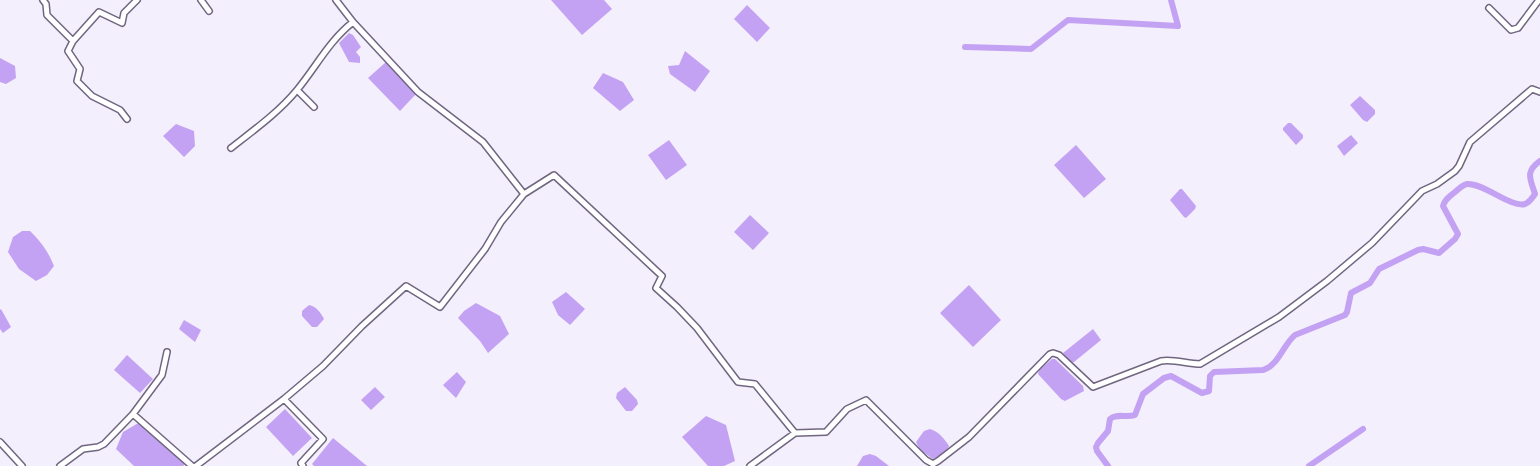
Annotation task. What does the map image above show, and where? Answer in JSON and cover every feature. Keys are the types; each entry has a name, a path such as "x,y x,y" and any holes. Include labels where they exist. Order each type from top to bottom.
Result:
{"street":[{"path":"43,0 46,4 47,15 73,40"},
{"path":"128,119 120,110 92,96 77,81 80,69 68,51 73,40 99,12 122,23 124,13 137,0"},
{"path":"201,0 209,11"},
{"path":"1489,8 1511,30 1518,28 1539,0"},
{"path":"340,1 353,22 418,92 483,142 524,194"},
{"path":"231,148 266,121 297,90 331,43 353,22"},
{"path":"750,466 795,433 826,432 847,409 866,400 932,465 969,437 1053,353 1059,355 1093,387 1161,361 1200,364 1279,317 1327,281 1372,243 1422,191 1455,171 1470,142 1532,88 1540,92"},
{"path":"297,90 314,107"},
{"path":"133,414 194,466 284,399 323,366 406,286 440,307 524,194 554,175 662,276 656,288 697,328 738,382 755,384 795,433"},
{"path":"60,466 83,449 104,444 133,414 162,375 167,352"},
{"path":"284,399 323,439 301,463 303,466"},
{"path":"0,442 22,466"}],"shaded area":[{"path":"551,0 604,0 612,9 582,35"},
{"path":"747,5 770,28 757,42 734,19"},
{"path":"349,33 361,47 356,52 360,57 360,63 349,62 339,43"},
{"path":"685,51 710,71 695,92 670,74 668,66 679,65"},
{"path":"0,58 15,66 16,78 6,84 0,82"},
{"path":"386,62 416,94 400,111 368,78"},
{"path":"603,73 623,82 634,100 620,111 593,88"},
{"path":"1360,96 1375,110 1375,114 1367,122 1350,105"},
{"path":"1288,123 1291,123 1303,135 1296,145 1283,130"},
{"path":"176,124 194,131 195,146 184,157 163,136"},
{"path":"1351,135 1358,143 1344,156 1337,146"},
{"path":"669,140 687,165 666,180 648,155"},
{"path":"1076,145 1106,179 1084,198 1054,165"},
{"path":"1180,189 1196,206 1186,218 1170,200"},
{"path":"750,215 769,233 753,250 734,232"},
{"path":"22,231 30,231 34,235 47,251 54,266 47,275 36,281 19,269 8,252 13,237"},
{"path":"969,285 1001,320 973,347 940,313"},
{"path":"566,292 585,309 570,325 558,315 552,302"},
{"path":"476,303 500,316 509,334 488,353 458,318"},
{"path":"309,305 316,308 324,319 317,327 312,327 302,316 302,311"},
{"path":"1,309 11,327 3,333 0,329"},
{"path":"184,320 201,330 195,342 179,329"},
{"path":"1093,329 1101,340 1071,362 1063,353"},
{"path":"127,355 153,379 140,393 114,370"},
{"path":"1055,359 1083,386 1084,391 1065,401 1061,399 1038,374 1039,370"},
{"path":"457,372 466,382 456,398 443,385"},
{"path":"375,387 385,397 371,410 361,400"},
{"path":"625,387 637,400 638,404 632,411 626,411 616,398 617,393"},
{"path":"285,409 312,438 293,456 266,427"},
{"path":"706,416 726,425 735,461 724,466 708,466 682,437"},
{"path":"140,422 185,464 183,466 134,466 116,449 123,432"},
{"path":"930,429 941,436 949,446 943,454 933,459 921,450 916,442 924,431"},
{"path":"333,438 367,466 314,466 312,464"},
{"path":"870,454 889,466 857,466 863,456"}],"waterway":[{"path":"965,47 1031,49 1068,20 1178,26 1171,0"},
{"path":"1108,466 1096,447 1108,431 1110,419 1115,416 1135,415 1143,394 1164,378 1171,376 1202,393 1209,391 1210,376 1214,372 1268,368 1277,360 1295,335 1345,315 1351,293 1370,283 1379,269 1418,250 1439,253 1455,239 1458,234 1443,206 1445,201 1461,187 1467,184 1474,185 1512,202 1525,204 1535,194 1530,176 1532,169 1540,161"},
{"path":"1309,466 1363,429"}]}
